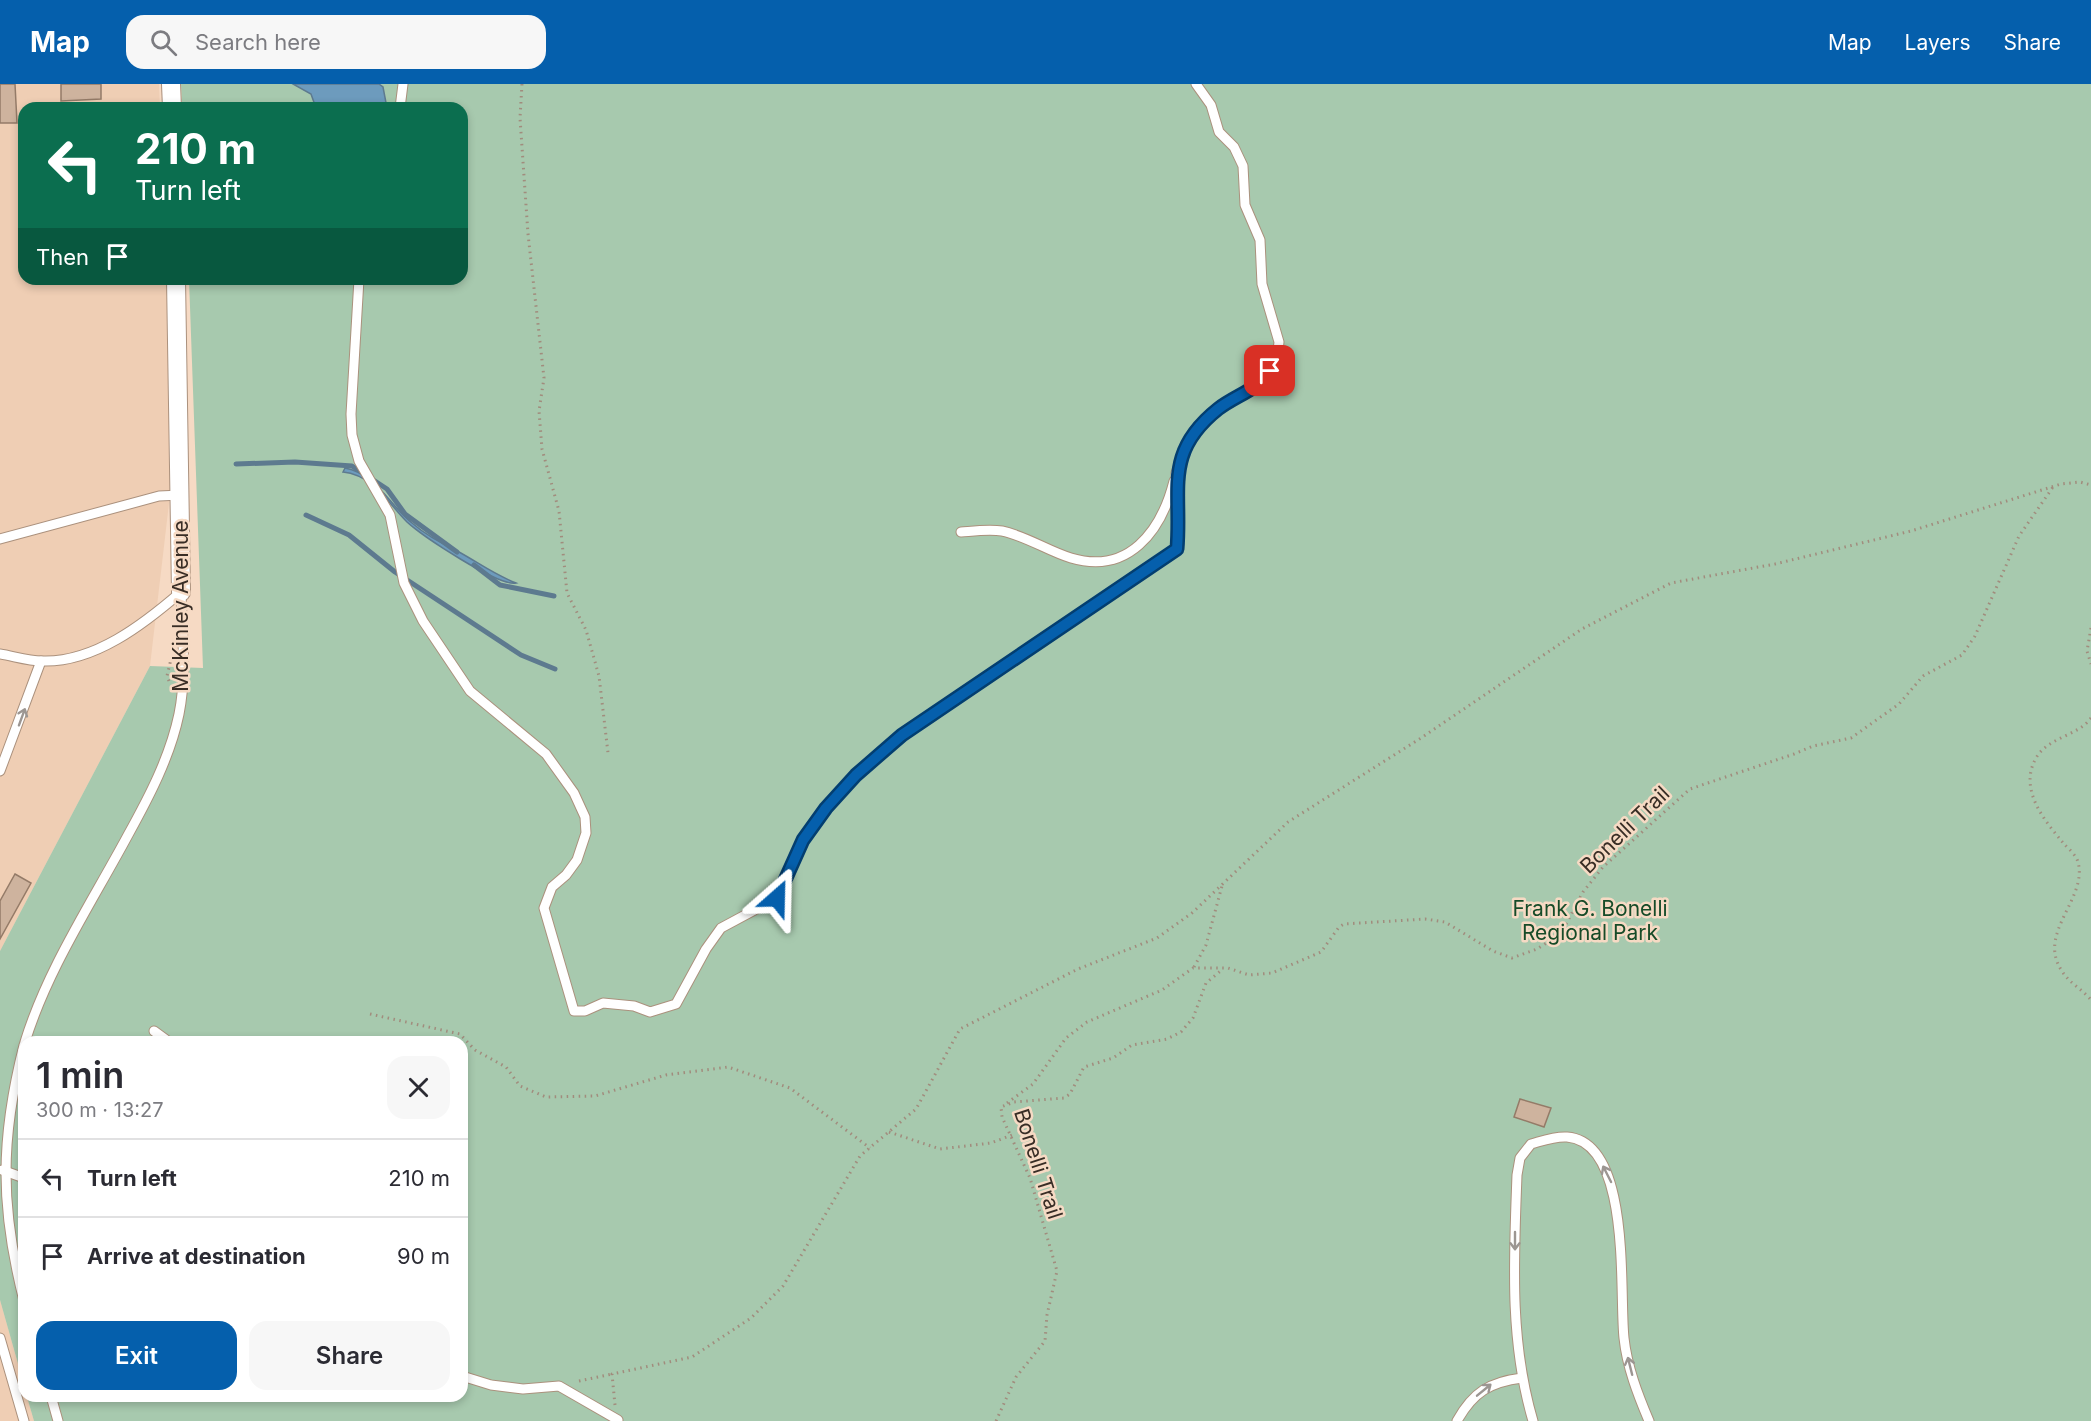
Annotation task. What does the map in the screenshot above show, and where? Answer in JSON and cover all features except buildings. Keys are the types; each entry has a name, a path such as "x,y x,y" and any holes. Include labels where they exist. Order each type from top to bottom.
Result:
{"street":[{"path":"171,84 172,102"},
{"name":"McKinley Avenue","path":"176,285 181,591"}],"lane":[{"path":"401,102 403,84"},
{"path":"961,532 1002,531 1069,557 1092,563 1113,559 1135,550 1150,536 1171,496 1184,451 1197,428 1219,408 1263,382 1277,360 1279,342 1262,284 1260,240 1245,205 1243,166 1234,147 1219,132 1210,105 1196,84"},
{"path":"359,285 351,414 352,435 359,461 390,515 404,583 423,621 470,692 546,754 574,793 585,817 585,833 577,860 566,875 552,887 544,908 574,1011 585,1011 603,1003 634,1006 650,1012 676,1004 706,949 721,928 777,898 803,840 826,808 856,775 902,735 1177,549 1179,521 1176,473"},
{"path":"0,539 159,496 181,495"},
{"path":"0,654 41,661 66,659 106,644 153,616 181,591"},
{"name":"McKinley Avenue","path":"27,1036 62,956 155,785 179,715 183,671 181,591"},
{"path":"0,771 41,661"},
{"path":"154,1031 161,1036"},
{"name":"McKinley Avenue","path":"18,1065 13,1083 2,1170 5,1216 18,1279"},
{"path":"1533,1421 1517,1352 1514,1305 1517,1174 1521,1158 1531,1144 1567,1137 1588,1145 1611,1180 1617,1208 1624,1340 1631,1372 1649,1421"},
{"path":"2,1170 18,1176"},
{"path":"0,1338 18,1400"},
{"path":"468,1378 512,1388 559,1386 618,1420"},
{"path":"1457,1421 1477,1395 1492,1383 1522,1378"},
{"path":"19,1402 24,1421"},
{"path":"53,1402 58,1421"}],"path":[{"path":"522,84 520,118 527,222 544,378 538,411 542,449 559,511 567,593 586,630 599,676 608,753"},
{"path":"559,1386 692,1357 751,1318 783,1286 860,1156 916,1109 960,1029 1078,969 1156,938 1192,913 1288,822 1421,738 1582,629 1671,583 1774,564 1911,531 2054,486 2080,482 2091,485"},
{"name":"Bonelli Trail","path":"996,1421 1016,1377 1045,1341 1047,1315 1057,1271 1030,1178 1001,1112 1001,1107 1007,1103 1064,1098 1070,1094 1084,1067 1113,1058 1132,1045 1167,1039 1182,1032 1193,1018 1206,983 1223,969 1249,975 1272,973 1314,957 1326,946 1339,927 1353,922 1425,919 1446,922 1493,951 1512,958 1548,943 1564,928 1583,892 1603,867 1684,792 1702,783 1738,774 1813,746 1851,738 1899,704 1923,676 1962,655 1975,636 2019,536 2036,507 2054,486"},
{"path":"2091,628 2087,651 2091,664"},
{"path":"2091,718 2084,727 2059,738 2036,758 2030,785 2041,816 2078,860 2080,876 2058,927 2054,952 2060,969 2091,1000"},
{"path":"1007,1103 1033,1084 1076,1028 1162,990 1193,968 1206,945 1222,886"},
{"path":"1193,968 1223,969"},
{"path":"370,1014 462,1036"},
{"path":"468,1043 475,1050 506,1067 520,1086 546,1097 595,1096 666,1075 728,1067 790,1088 870,1148"},
{"path":"889,1132 940,1149 991,1143 1012,1135"},
{"path":"612,1374 618,1420"}],"shaded area":[{"path":"0,84 159,84 160,102 18,102 18,285 166,285 173,469 150,666 0,951"},
{"path":"0,1300 18,1364 18,1402 28,1402 34,1421 0,1421"}],"green space":[{"name":"Frank G. Bonelli Regional Park","path":"181,84 2091,84 2091,1421 34,1421 28,1402 468,1402 468,1036 18,1036 18,1364 0,1300 0,951 150,666 203,668 189,285 468,285 468,102 182,102"}],"water":[{"path":"293,84 379,84 383,87 386,102 314,102 311,94"},
{"path":"345,468 356,471 374,483 404,516 423,532 494,573 516,583 507,582 478,569 428,538 407,522 371,484 354,474 343,472"}],"waterway":[{"path":"236,464 295,462 352,466 387,489 405,514 457,552"},
{"path":"306,515 349,535 395,572 521,655 555,669"},
{"path":"474,565 500,585 554,596"}],"route":[{"path":"777,898 803,840 826,808 856,775 902,735 1177,549 1179,521 1176,473 1184,451 1197,428 1219,408 1263,382 1270,371"}]}
